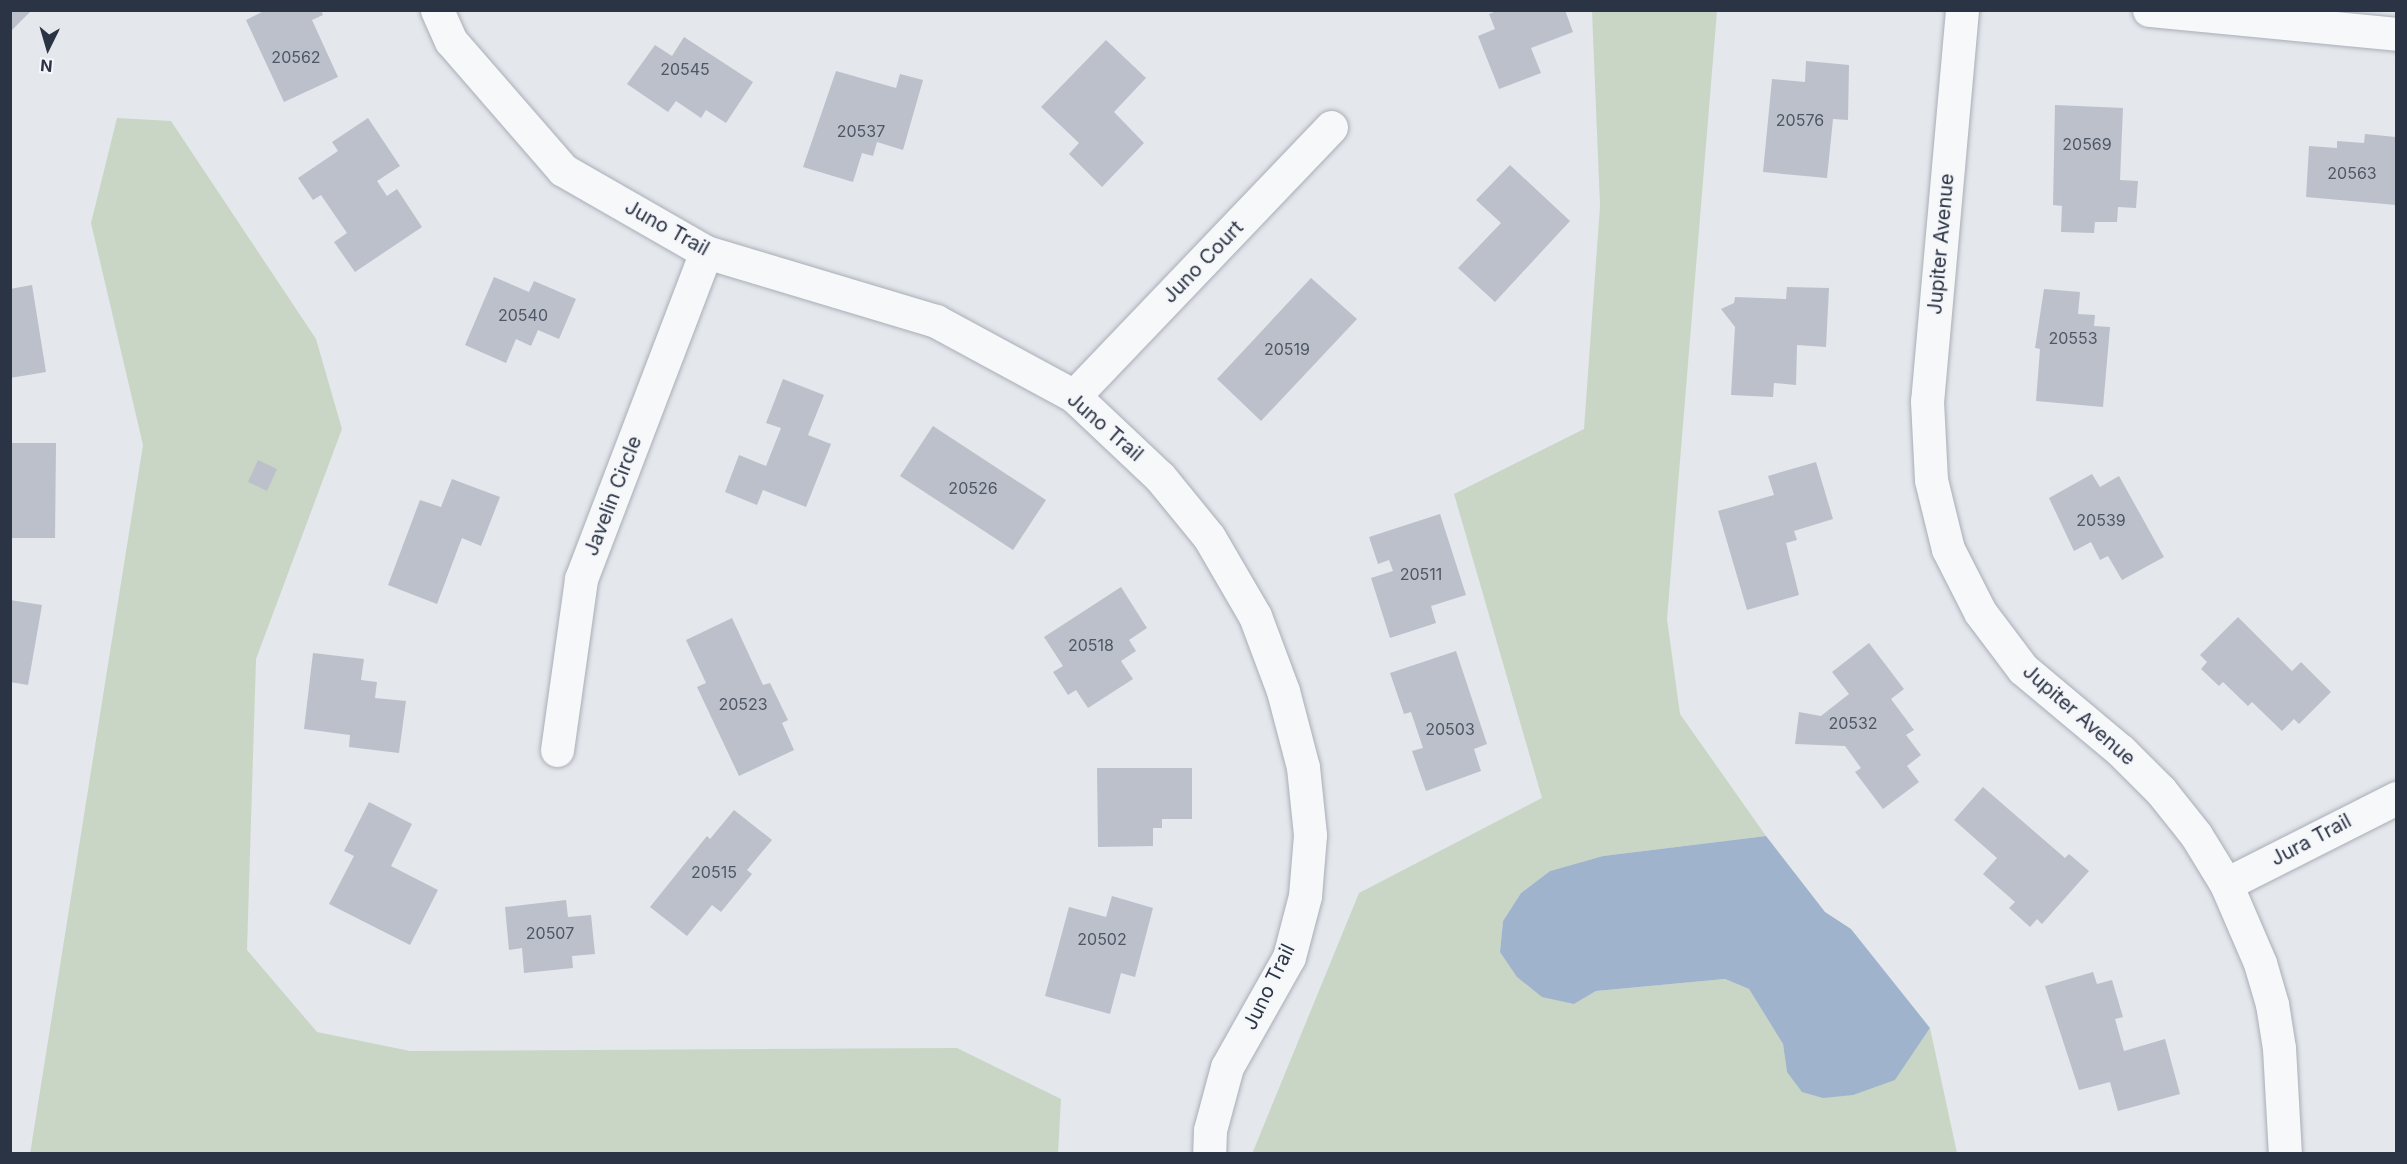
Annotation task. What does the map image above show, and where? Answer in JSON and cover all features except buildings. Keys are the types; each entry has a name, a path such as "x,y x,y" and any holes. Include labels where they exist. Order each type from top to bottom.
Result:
{"street":[{"name":"Juno Trail","path":"437,10 451,41 563,170 706,252 936,321 1074,396 1160,477 1209,537 1255,616 1283,691 1303,767 1310,835 1305,896 1288,957 1227,1067 1210,1130 1209,1154"},
{"name":"Jupiter Avenue","path":"1962,10 1927,401 1931,480 1948,549 1980,612 2023,669 2120,750 2161,791 2196,835 2226,884 2260,963 2272,1004 2279,1048 2285,1154"},
{"path":"2149,10 2397,34"},
{"name":"Juno Court","path":"1074,396 1331,127"},
{"name":"Javelin Circle","path":"557,750 581,579 706,252"},
{"name":"Jura Trail","path":"2226,884 2397,798"}],"green space":[{"path":"1592,11 1717,11 1667,619 1680,714 1766,836 1603,856 1550,871 1521,893 1503,921 1500,952 1574,1004 1596,991 1725,979 1749,989 1783,1044 1787,1072 1895,1080 1930,1028 1957,1153 1252,1154 1359,893 1542,798 1454,494 1584,429 1600,206"},
{"path":"117,118 171,121 316,339 342,429 256,659 247,950 317,1032 410,1051 957,1048 1061,1099 1058,1153 30,1154 143,445 91,223"}],"water":[{"path":"1766,836 1825,912 1851,929 1930,1028 1895,1080 1853,1095 1823,1098 1802,1092 1787,1072 1783,1044 1749,989 1725,979 1596,991 1574,1004 1542,997 1517,977 1500,952 1503,921 1521,893 1550,871 1603,856"}]}
